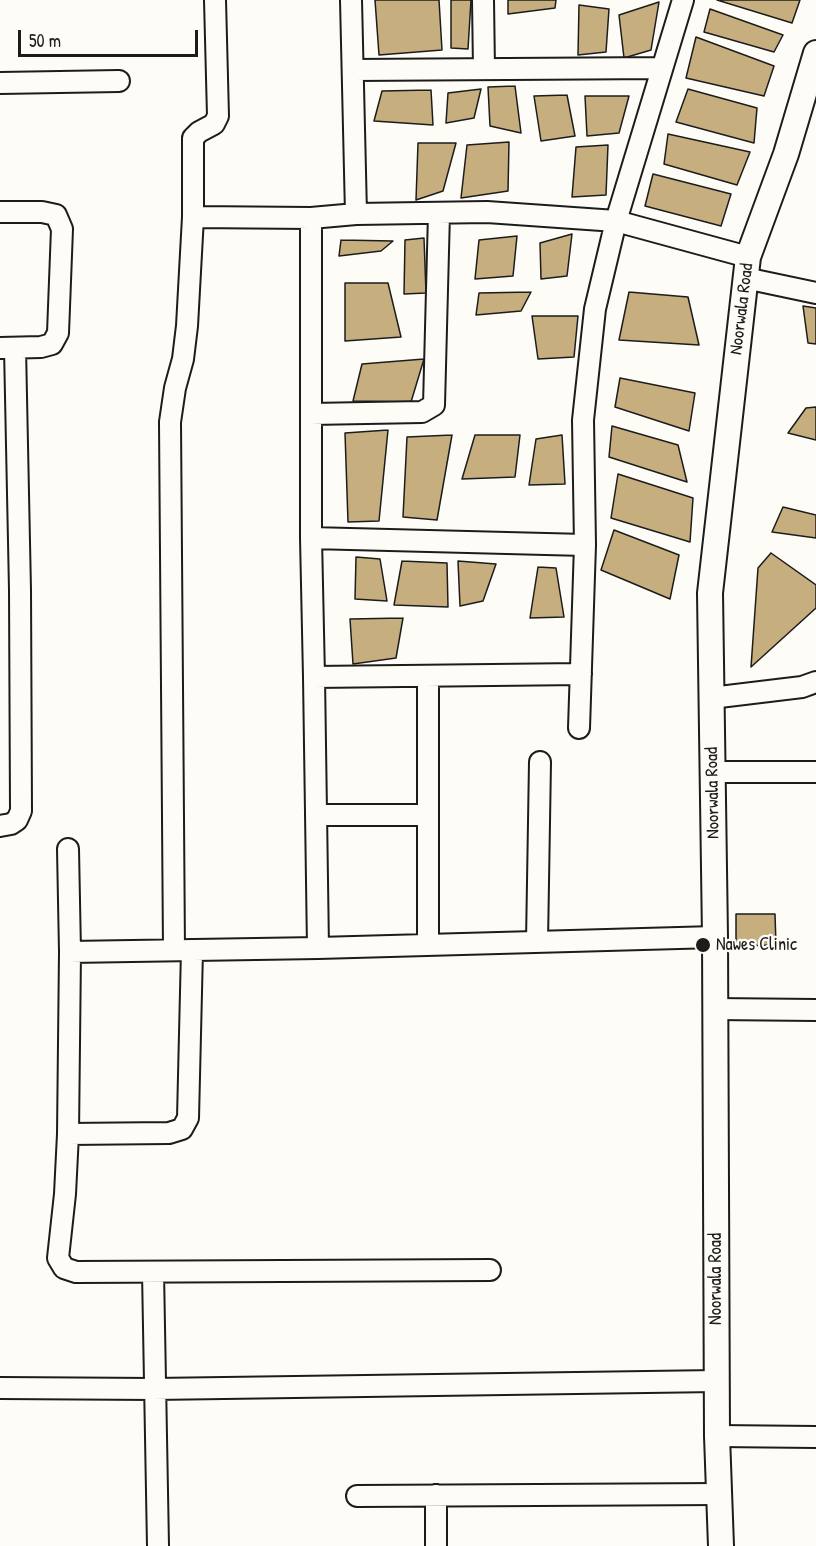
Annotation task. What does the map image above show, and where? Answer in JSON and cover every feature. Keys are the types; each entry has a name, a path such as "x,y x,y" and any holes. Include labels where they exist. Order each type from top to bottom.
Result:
{"street":[{"path":"68,1134 169,1133 182,1129 188,1118 170,422 187,326 193,217 192,138 214,124 218,116 216,0"},
{"path":"351,0 356,214"},
{"path":"483,0 483,69"},
{"path":"579,728 585,545 584,420 595,309 616,221 683,0"},
{"name":"Noorwala Road","path":"721,1546 717,1436 710,593 747,267 786,154 816,53"},
{"path":"353,70 662,68"},
{"path":"0,83 119,81"},
{"path":"0,212 42,212 56,215 62,229 58,333 52,344 41,347 7,348 20,590 21,811 17,820 0,826"},
{"path":"193,217 311,218 356,214 487,212 616,221 816,293"},
{"path":"311,414 422,412 434,405 439,213"},
{"path":"311,218 311,538 318,948"},
{"path":"311,538 585,545"},
{"path":"314,677 581,674"},
{"path":"428,676 428,945"},
{"path":"711,698 802,687 816,682"},
{"path":"537,942 540,762"},
{"path":"712,772 816,772"},
{"path":"316,815 428,815"},
{"path":"68,849 70,952 68,1134 58,1258 64,1268 76,1272 490,1270"},
{"path":"70,952 318,948 714,936"},
{"path":"714,1009 816,1010"},
{"path":"153,1272 158,1546"},
{"path":"0,1388 154,1389 717,1381"},
{"path":"717,1436 816,1437"},
{"path":"357,1496 719,1494"},
{"path":"436,1495 436,1546"}],"building":[{"path":"375,0 439,0 442,50 379,55"},
{"path":"451,0 471,0 468,49 451,48"},
{"path":"508,0 556,0 555,8 508,14"},
{"path":"717,0 800,0 792,23"},
{"path":"659,2 651,50 624,58 619,15"},
{"path":"579,5 609,9 606,52 578,55"},
{"path":"710,9 783,35 774,52 704,32"},
{"path":"696,37 774,66 764,96 686,78"},
{"path":"515,86 521,133 490,126 488,87"},
{"path":"481,89 474,118 446,123 448,93"},
{"path":"688,89 757,108 754,143 676,122"},
{"path":"431,90 433,125 374,121 382,91"},
{"path":"567,95 575,136 541,141 534,96"},
{"path":"585,96 629,96 619,133 587,136"},
{"path":"668,134 750,152 737,185 664,164"},
{"path":"509,142 508,191 461,198 467,145"},
{"path":"418,143 456,143 443,191 416,200"},
{"path":"608,145 606,195 572,197 576,147"},
{"path":"653,174 731,194 721,226 645,206"},
{"path":"572,234 567,276 541,279 540,243"},
{"path":"517,236 513,276 475,279 479,240"},
{"path":"424,238 426,293 404,294 405,240"},
{"path":"341,240 393,241 381,251 339,256"},
{"path":"345,283 388,283 401,337 345,341"},
{"path":"531,292 521,311 476,315 479,293"},
{"path":"629,292 688,297 699,345 619,340"},
{"path":"803,306 816,308 816,344 808,343"},
{"path":"532,316 578,316 574,357 538,359"},
{"path":"424,359 411,402 353,401 362,364"},
{"path":"620,378 695,393 689,431 615,407"},
{"path":"816,407 816,440 788,433 806,408"},
{"path":"612,426 678,445 687,482 609,457"},
{"path":"388,430 379,521 348,522 345,433"},
{"path":"452,435 437,520 403,517 407,437"},
{"path":"475,435 520,435 515,477 462,479"},
{"path":"562,435 565,484 529,485 536,439"},
{"path":"618,474 693,498 690,542 611,518"},
{"path":"783,507 816,515 816,538 772,532"},
{"path":"614,530 679,555 670,599 601,570"},
{"path":"771,553 816,585 816,608 751,667 758,568"},
{"path":"356,557 380,559 387,601 355,599"},
{"path":"402,561 447,563 448,607 394,605"},
{"path":"458,561 496,564 483,601 460,606"},
{"path":"538,567 556,568 564,617 530,618"},
{"path":"403,618 396,658 353,664 350,619"},
{"path":"736,914 775,914 776,945 736,946"}],"place":[{"name":"Nawes Clinic","path":"703,945"}]}
